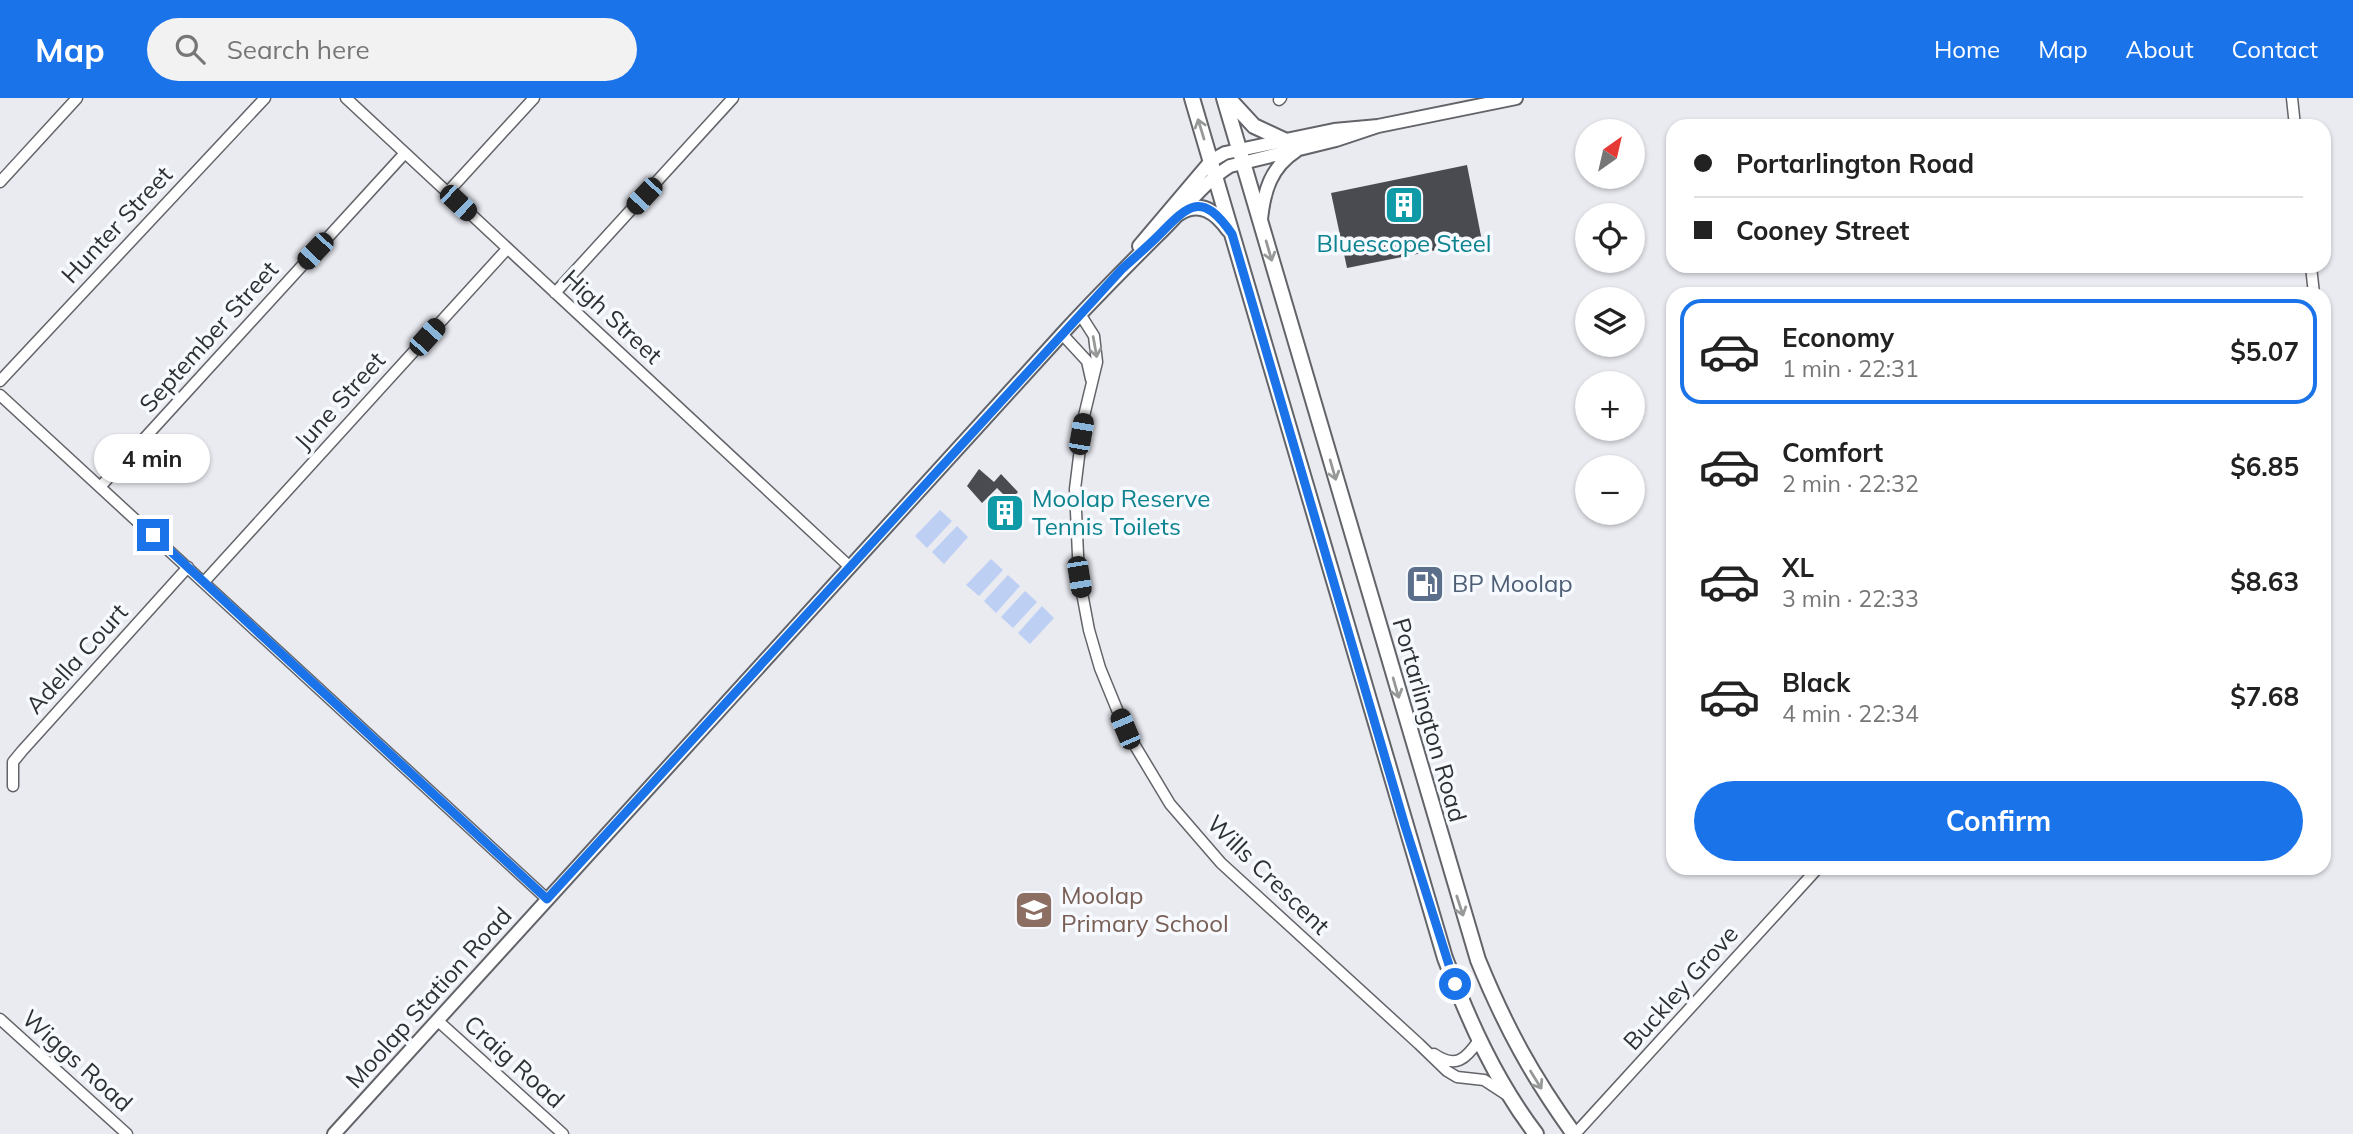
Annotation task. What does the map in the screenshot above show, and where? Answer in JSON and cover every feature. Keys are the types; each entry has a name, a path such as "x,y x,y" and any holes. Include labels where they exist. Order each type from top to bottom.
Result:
{"main road":[{"path":"1192,98 1437,932 1465,1010 1479,1040 1509,1096 1536,1134"},
{"path":"1226,98 1254,126 1284,140"},
{"name":"Portarlington Road","path":"1226,98 1478,960 1503,1022 1526,1065 1575,1134"},
{"path":"1179,213 1192,206 1207,209 1218,216 1232,234"}],"street":[{"path":"0,182 77,98"},
{"name":"Hunter Street","path":"0,381 265,98"},
{"name":"High Street","path":"346,98 850,567"},
{"path":"447,193 534,98"},
{"path":"555,293 733,98"},
{"path":"1241,156 1299,149 1378,126 1516,98"},
{"path":"2292,98 2294,119"},
{"path":"1213,168 1230,166 1241,156 1284,140 1334,130 1378,126"},
{"path":"1261,222 1269,181 1281,163 1299,149"},
{"name":"September Street","path":"100,486 405,153"},
{"name":"Moolap Station Road","path":"334,1134 1080,314 1179,213 1213,168"},
{"name":"Moolap Station Road","path":"1122,269 1150,231 1213,168"},
{"name":"June Street","path":"204,582 507,248"},
{"name":"Wills Crescent","path":"1080,314 1094,336 1097,370 1078,452 1075,489 1079,577 1089,630 1100,668 1125,729 1170,804 1221,863 1447,1071 1457,1077 1484,1080 1509,1096"},
{"path":"1062,334 1087,360 1092,383"},
{"path":"0,395 547,899"},
{"name":"Adella Court","path":"13,786 13,762 188,567"},
{"name":"Buckley Grove","path":"1575,1134 1812,875"},
{"name":"Wiggs Road","path":"0,1019 127,1134"},
{"name":"Craig Road","path":"437,1020 563,1134"},
{"name":"Wills Crescent","path":"1419,1044 1442,1060 1453,1063 1469,1055 1479,1040"}],"shaded area":[{"path":"940,510 952,521 927,548 915,536"},
{"path":"957,526 968,537 944,564 932,552"},
{"path":"991,559 1003,570 979,596 966,585"},
{"path":"1008,575 1020,586 996,613 984,601"},
{"path":"1025,591 1037,602 1013,628 1001,617"},
{"path":"1042,606 1054,618 1030,644 1018,633"}],"building":[{"name":"Bluescope Steel","path":"1467,165 1482,241 1347,268 1331,193"},
{"path":"979,469 994,482 1001,474 1018,492 1010,501 997,488 982,503 967,486"}],"place":[{"name":"Bluescope Steel","path":"1404,205"},
{"name":"Moolap Reserve Tennis Toilets","path":"1005,513"},
{"name":"BP Moolap","path":"1425,584"},
{"name":"Moolap Primary School","path":"1034,910"}],"route":[{"path":"153,535 547,899 1122,269 1179,213 1192,206 1207,209 1218,216 1232,234 1405,826 1455,984"}]}
